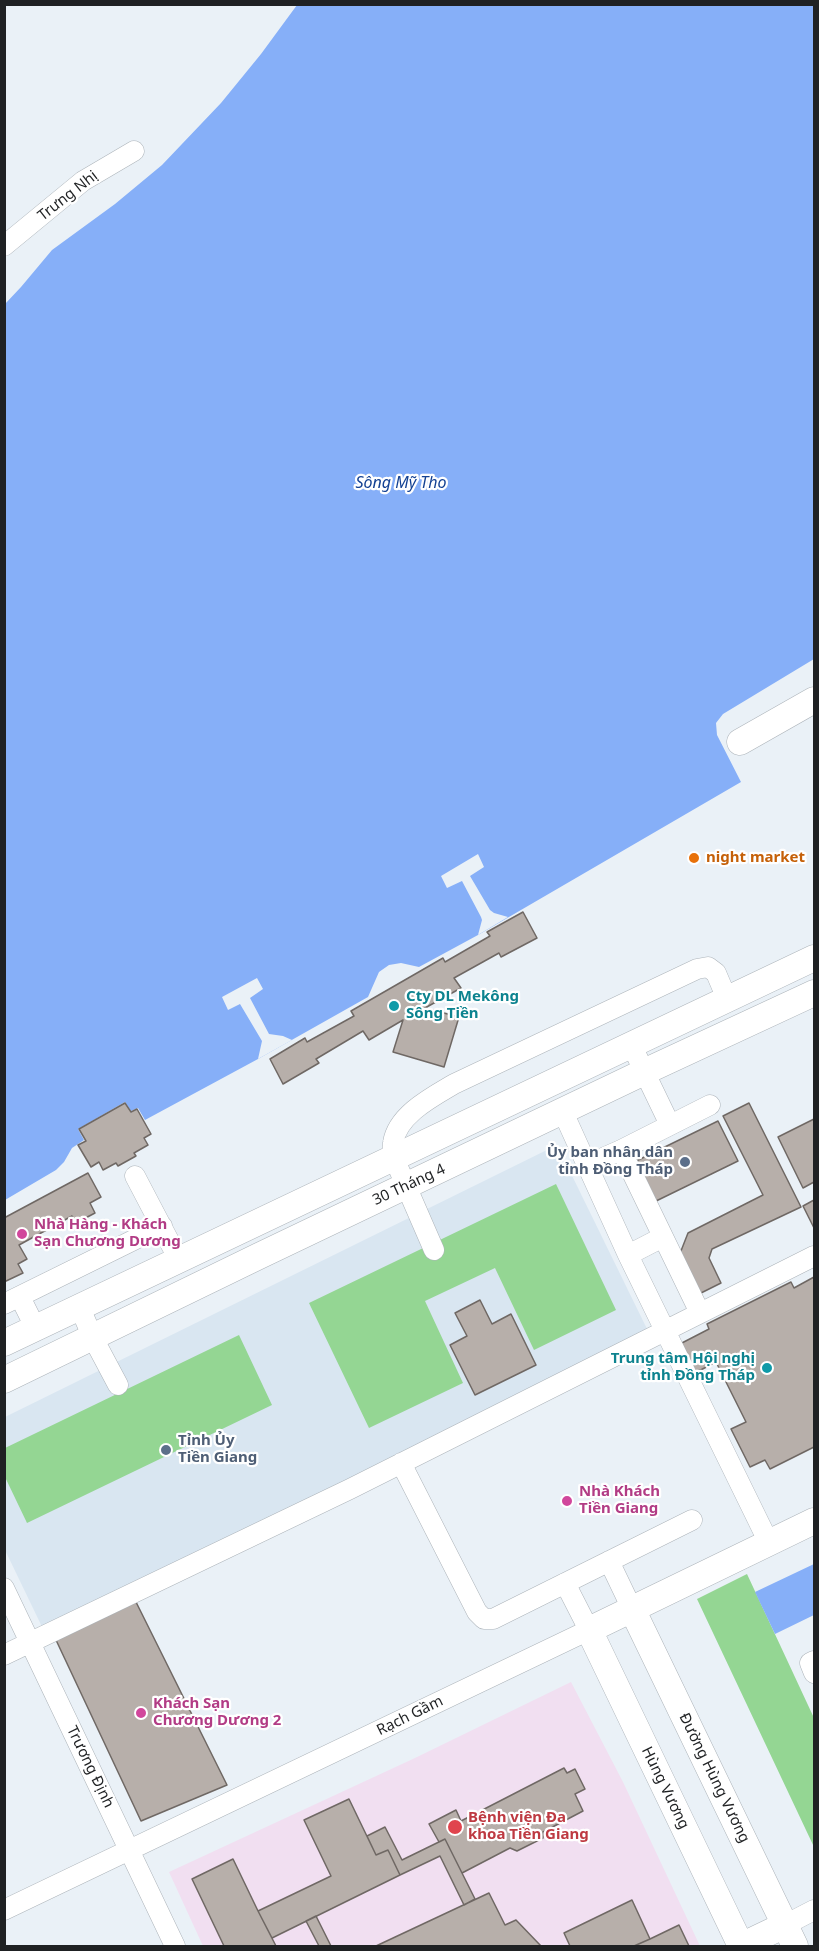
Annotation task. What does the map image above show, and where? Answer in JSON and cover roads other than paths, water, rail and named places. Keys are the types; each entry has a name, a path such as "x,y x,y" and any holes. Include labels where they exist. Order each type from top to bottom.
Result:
{"main road":[{"path":"740,742 814,700"},
{"name":"30 Tháng 4","path":"4,1344 814,958"},
{"name":"30 Tháng 4","path":"4,1380 644,1072 814,993"},
{"path":"727,999 739,1028"},
{"name":"Rạch Gầm","path":"589,1630 814,1521"},
{"name":"Đường Hùng Vương","path":"632,1609 790,1936"},
{"name":"Hùng Vương","path":"589,1630 741,1947"},
{"path":"741,1947 790,1936"}],"street":[{"name":"Trưng Nhị","path":"4,246 83,181 135,151"},
{"path":"434,1250 394,1158 393,1143 399,1128 418,1106 454,1083 697,969 708,966 716,973 727,999"},
{"path":"631,1044 670,1125"},
{"path":"587,1165 710,1105"},
{"path":"562,1112 628,1256 769,1543"},
{"path":"621,1150 700,1313"},
{"path":"135,1176 179,1260"},
{"path":"36,1329 12,1300 162,1226"},
{"path":"246,1228 259,1256"},
{"path":"628,1256 663,1237"},
{"path":"4,1655 401,1463 814,1256"},
{"path":"80,1308 118,1385"},
{"path":"401,1463 477,1612 484,1619 493,1619 692,1520"},
{"path":"609,1561 632,1609"},
{"path":"565,1583 589,1630"},
{"name":"Trương Định","path":"4,1588 175,1947"},
{"name":"Rạch Gầm","path":"4,1910 589,1630"},
{"path":"814,1661 810,1663 814,1673"},
{"path":"790,1936 814,1910"}],"water":[{"name":"Sông Mỹ Tho","path":"297,5 814,5 814,659 723,714 716,723 717,735 741,782 419,967 401,963 389,965 379,972 368,997 145,1120 138,1108 131,1111 125,1102 78,1129 84,1140 72,1148 56,1170 5,1200 5,304 52,250 115,204 162,165 221,103"},
{"path":"814,1564 814,1615 775,1634 755,1592"}],"place":[{"name":"night market","path":"694,858"},
{"name":"Cty DL Mekông Sông Tiền","path":"394,1006"},
{"name":"Ủy ban nhân dân tỉnh Đồng Tháp","path":"685,1162"},
{"name":"Nhà Hàng - Khách Sạn Chương Dương","path":"22,1234"},
{"name":"Trung tâm Hội nghị tỉnh Đồng Tháp","path":"767,1368"},
{"name":"Tỉnh Ủy Tiền Giang","path":"166,1450"},
{"name":"Nhà Khách Tiền Giang","path":"567,1501"},
{"name":"Khách Sạn Chương Dương 2","path":"141,1713"},
{"name":"Bệnh viện Đa khoa Tiền Giang","path":"455,1827"}]}
